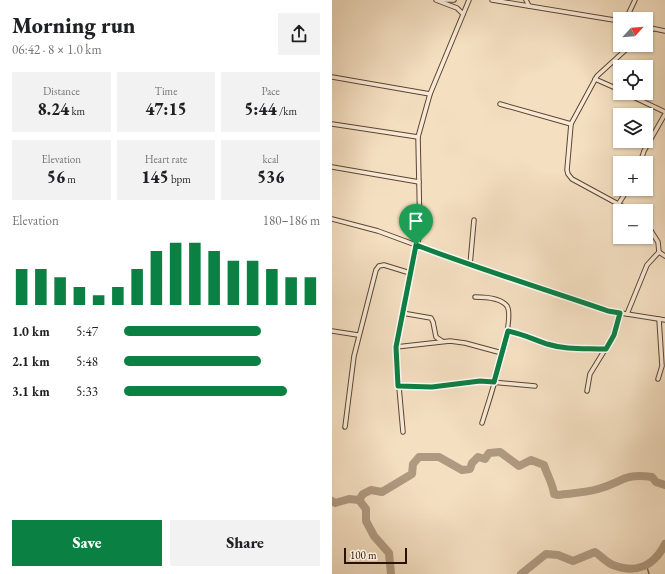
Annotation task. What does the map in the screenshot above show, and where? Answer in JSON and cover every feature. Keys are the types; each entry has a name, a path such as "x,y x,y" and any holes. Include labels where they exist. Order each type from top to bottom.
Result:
{"street":[{"path":"435,0 454,0"},
{"path":"435,0 457,8 463,14"},
{"path":"403,432 398,386 396,347 410,273 420,233 418,137 430,94 469,0"},
{"path":"492,0 613,20"},
{"path":"526,0 529,6"},
{"path":"629,12 635,0"},
{"path":"653,29 665,31"},
{"path":"623,52 604,68 595,79 571,124 567,170 569,176 619,203 624,196"},
{"path":"332,77 430,94"},
{"path":"595,79 613,87"},
{"path":"640,100 665,113 642,156"},
{"path":"500,104 571,124"},
{"path":"332,124 418,137"},
{"path":"332,167 419,182"},
{"path":"332,219 378,231 470,265 530,283 608,311 665,320"},
{"path":"470,265 474,220"},
{"path":"627,314 645,270 663,253 653,234"},
{"path":"345,427 358,335 378,268 384,265 410,273"},
{"path":"475,297 492,299 504,304 510,314 508,331 482,423"},
{"path":"402,313 431,318 436,337 444,342"},
{"path":"587,391 590,374 614,335 620,313"},
{"path":"658,379 662,366 659,319"},
{"path":"332,331 358,335"},
{"path":"508,331 524,334 547,344 567,348 606,349"},
{"path":"396,347 444,342 465,343 502,353"},
{"path":"398,386 432,387 480,381 534,386"}],"waterway":[{"path":"359,500 363,494 371,490 382,492 412,474 413,464 419,457 439,457 462,470 470,469 472,463 478,457 485,459 489,453 500,452 519,466 531,460 544,465 554,494 558,495 593,490 635,476 652,477 656,482 665,485"},
{"path":"332,501 335,503 349,499 359,500 366,509 366,521 374,536 389,553 391,574"},
{"path":"521,574 546,554 558,555 573,561 595,552 613,565 621,568 637,568 650,563 661,552 665,544"},
{"path":"647,567 649,574"}],"route":[{"path":"416,245 608,311 620,313 612,341 606,349 567,348 547,344 524,334 508,331 494,382 464,382 432,387 398,386 396,347 416,245"}]}
